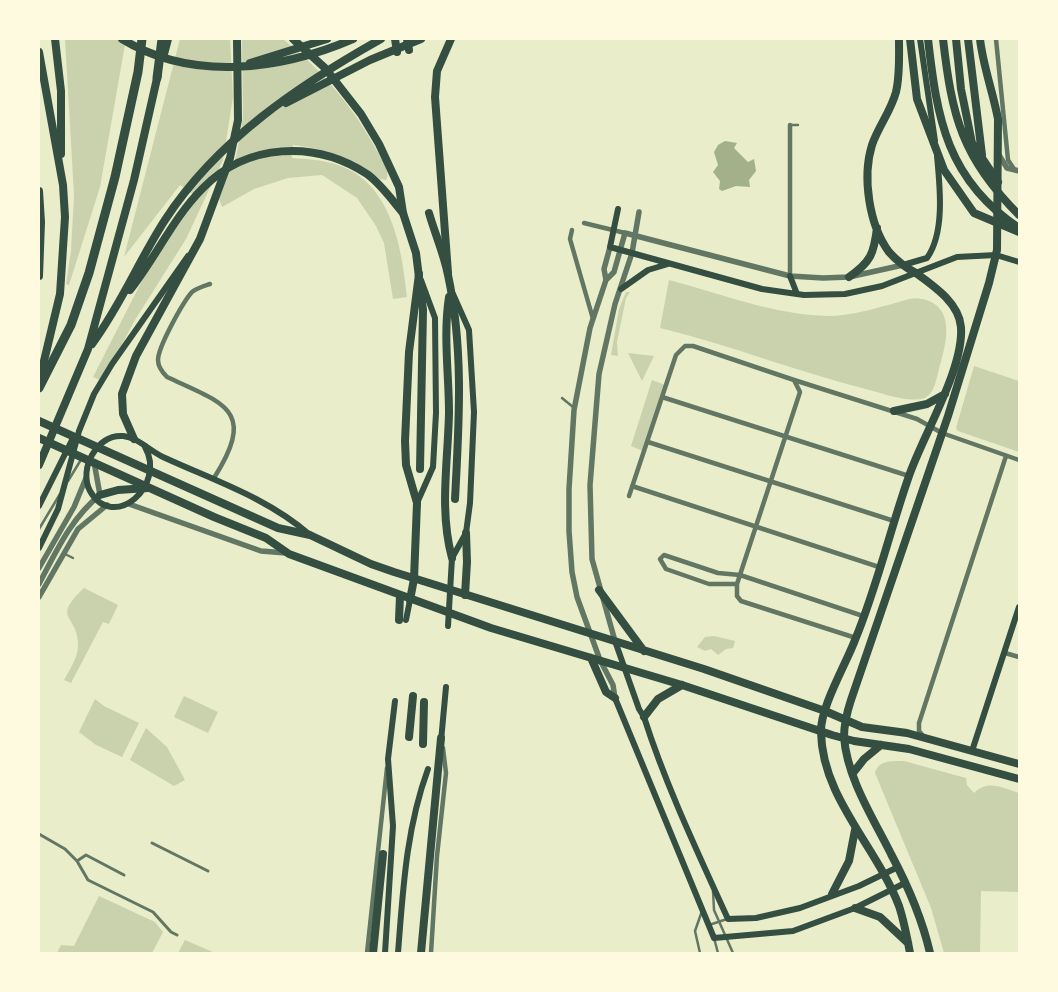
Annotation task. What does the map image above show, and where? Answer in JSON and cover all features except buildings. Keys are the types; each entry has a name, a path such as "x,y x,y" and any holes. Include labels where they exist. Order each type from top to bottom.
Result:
{"highway":[{"path":"39,388 71,325 89,273 117,168 136,81 142,39"},
{"path":"157,78 162,39"}],"main road":[{"path":"55,39 62,106 60,169"},
{"path":"122,39 148,53 182,63 228,66 259,66 278,63 354,39"},
{"path":"39,465 88,349 134,180 157,78 168,39"},
{"path":"134,439 121,409 123,389 136,356 200,239 230,158 238,120 237,39"},
{"path":"293,39 325,68 365,120 399,187 403,213 416,253 424,320 420,469"},
{"path":"228,66 262,60 327,39"},
{"path":"88,349 117,305 164,220 228,145 310,80 381,39"},
{"path":"395,39 397,52"},
{"path":"407,39 409,50"},
{"path":"266,114 370,60 422,39"},
{"path":"451,39 436,71 435,97 448,273 456,333 460,402 455,499"},
{"path":"899,39 899,77 895,94 873,143 868,169 870,197 877,227 884,244 903,266 935,287 951,304 961,326 960,343 944,394 909,476 856,638 825,711 821,730 822,748 833,784 855,830 891,890 904,921 910,953"},
{"path":"910,39 914,82 920,107 944,170 963,200 974,213 984,219 1019,232"},
{"path":"903,266 926,258 935,244 940,187 932,107 920,39"},
{"path":"928,39 936,101 942,126 954,155 969,182 982,199 1019,228"},
{"path":"943,39 948,83 957,123 968,150 985,175 1019,215"},
{"path":"956,39 961,89 972,143 998,182"},
{"path":"968,39 976,118 985,175"},
{"path":"930,953 923,924 898,867 869,812 847,758 844,738 845,720 942,433 996,255 998,119 995,100 985,70 980,39"},
{"path":"39,52 60,169 65,217 61,289 51,338 39,382"},
{"path":"997,147 1005,130"},
{"path":"117,305 132,288 189,204 204,187 236,163 274,150 320,154 346,162 376,182 403,213"},
{"path":"39,192 41,222 39,276"},
{"path":"618,209 610,247 762,289 796,294 845,294 889,284 953,258 965,256 996,255 1019,262"},
{"path":"429,214 448,273"},
{"path":"849,277 869,260 874,249 877,227"},
{"path":"39,548 58,509 73,448 94,394 112,364 200,239"},
{"path":"621,289 648,270 669,264"},
{"path":"402,620 410,600 414,579 417,503 406,465 406,441 409,352 419,274"},
{"path":"417,503 430,479 433,466 436,413 435,318 419,274"},
{"path":"790,276 796,294"},
{"path":"450,288 469,330 473,375 473,441 470,503 466,533 465,595"},
{"path":"448,626 452,558 446,534 444,502 449,413 446,330 450,288"},
{"path":"894,411 928,404 944,394"},
{"path":"39,421 278,528 310,535 370,564 704,669 825,711 862,726 924,737 1019,764"},
{"path":"145,447 150,459 149,477 142,492 129,504 107,505 92,494 86,478 90,461 103,441 116,436 134,439 145,447 214,478 286,514 310,535"},
{"path":"39,506 74,437"},
{"path":"39,438 148,488 266,538 289,554 488,629 682,685 844,738 909,749 1019,778"},
{"path":"100,495 118,490 148,488"},
{"path":"452,558 466,533"},
{"path":"599,590 644,651"},
{"path":"400,596 402,620"},
{"path":"972,751 1019,607"},
{"path":"615,641 653,745 712,889 728,919 756,918 785,912 859,886 898,867"},
{"path":"591,658 606,692 615,698 714,938 793,931 855,908 905,883"},
{"path":"644,717 658,699 682,685"},
{"path":"421,953 446,687"},
{"path":"409,737 414,696"},
{"path":"385,953 393,838 388,759 395,701"},
{"path":"423,744 424,702"},
{"path":"441,738 443,747"},
{"path":"853,773 864,759 881,745"},
{"path":"398,953 404,867 411,825 428,769"},
{"path":"832,894 849,862 855,830"},
{"path":"373,953 383,854"},
{"path":"855,908 880,917 908,944"}],"street":[{"path":"996,39 1009,164 1018,171"},
{"path":"790,125 790,276"},
{"path":"997,147 1007,168 1018,171"},
{"path":"615,641 599,590 592,559 590,485 592,438 599,374 607,336 632,253 639,212"},
{"path":"584,223 790,276 849,277 903,266"},
{"path":"572,230 570,239 593,319"},
{"path":"615,698 613,685 600,660 577,597 572,572 569,490 574,410 593,319 606,280 614,272 625,233"},
{"path":"606,280 604,269 610,247"},
{"path":"210,284 197,288 188,297 163,343 158,360 161,370 167,377 216,400 225,407 234,420 235,428 230,448 214,478"},
{"path":"629,496 676,355 685,346 693,346 814,387 918,419 942,433 1019,460"},
{"path":"794,380 800,392 737,584 737,596 741,601 856,638"},
{"path":"800,392 814,387"},
{"path":"662,397 909,476"},
{"path":"648,442 894,521"},
{"path":"39,584 63,539 79,515 100,495 91,445"},
{"path":"924,737 920,731 919,723 1006,456"},
{"path":"39,568 74,507 86,478"},
{"path":"632,486 879,567"},
{"path":"129,504 261,551 289,554"},
{"path":"39,597 78,529 107,505"},
{"path":"737,584 709,584 689,578 666,569 660,559 664,555 718,573 740,575 863,616"},
{"path":"1005,653 1019,657"},
{"path":"431,953 437,856 446,773 443,747"},
{"path":"367,953 388,759"},
{"path":"39,834 65,849 77,861 88,880 153,912 171,932 177,935"},
{"path":"152,843 208,871"},
{"path":"77,861 86,854 124,875"}],"lane":[{"path":"790,125 798,125"},
{"path":"562,398 571,404 574,410"},
{"path":"39,529 83,457"},
{"path":"63,553 73,558"},
{"path":"712,889 713,908 733,953"},
{"path":"700,953 695,931 702,910"},
{"path":"710,925 728,919"},
{"path":"714,938 718,953"}],"shaded area":[{"path":"65,39 126,39 100,187 69,285 66,284 71,251 74,196"},
{"path":"180,39 230,39 233,97 223,160 186,239 135,320 102,381 93,377 151,263 198,198 180,185 124,257"},
{"path":"242,39 283,39 324,77 359,121 385,167 386,180 380,179 350,160 317,149 293,145 292,158 310,159 338,165 356,174 371,186 391,220 402,259 407,297 393,299 384,243 376,226 357,198 322,175 288,178 254,189 222,207 218,196 236,157 243,118"},
{"path":"725,141 737,143 734,148 748,162 754,159 756,171 749,180 750,187 736,186 722,191 719,189 720,181 713,172 718,165 714,152 718,145"},
{"path":"669,280 770,308 811,315 846,315 914,298 933,303 945,318 946,328 944,349 935,385 925,398 897,397 843,383 712,342 660,328"},
{"path":"626,292 630,292 626,298 617,342 618,356 611,355 619,309"},
{"path":"628,353 654,356 642,381"},
{"path":"974,366 1019,381 1019,452 958,431 956,428"},
{"path":"652,380 665,385 643,451 631,446"},
{"path":"84,588 118,605 109,624 103,622 71,683 64,680 76,658 78,643 77,634 67,611 74,598"},
{"path":"714,636 735,641 733,648 726,649 718,655 711,649 705,651 697,647 705,637"},
{"path":"184,696 218,712 208,733 174,717"},
{"path":"95,699 104,706 139,723 122,757 96,745 79,732"},
{"path":"146,728 167,747 185,780 174,786 130,760"},
{"path":"904,761 966,778 967,785 974,793 985,786 995,786 1019,793 1019,892 981,891 980,953 944,953 931,908 875,773 882,763"},
{"path":"99,896 155,922 163,932 152,953 57,953 61,945 74,946"},
{"path":"185,940 215,953 178,953"}]}
